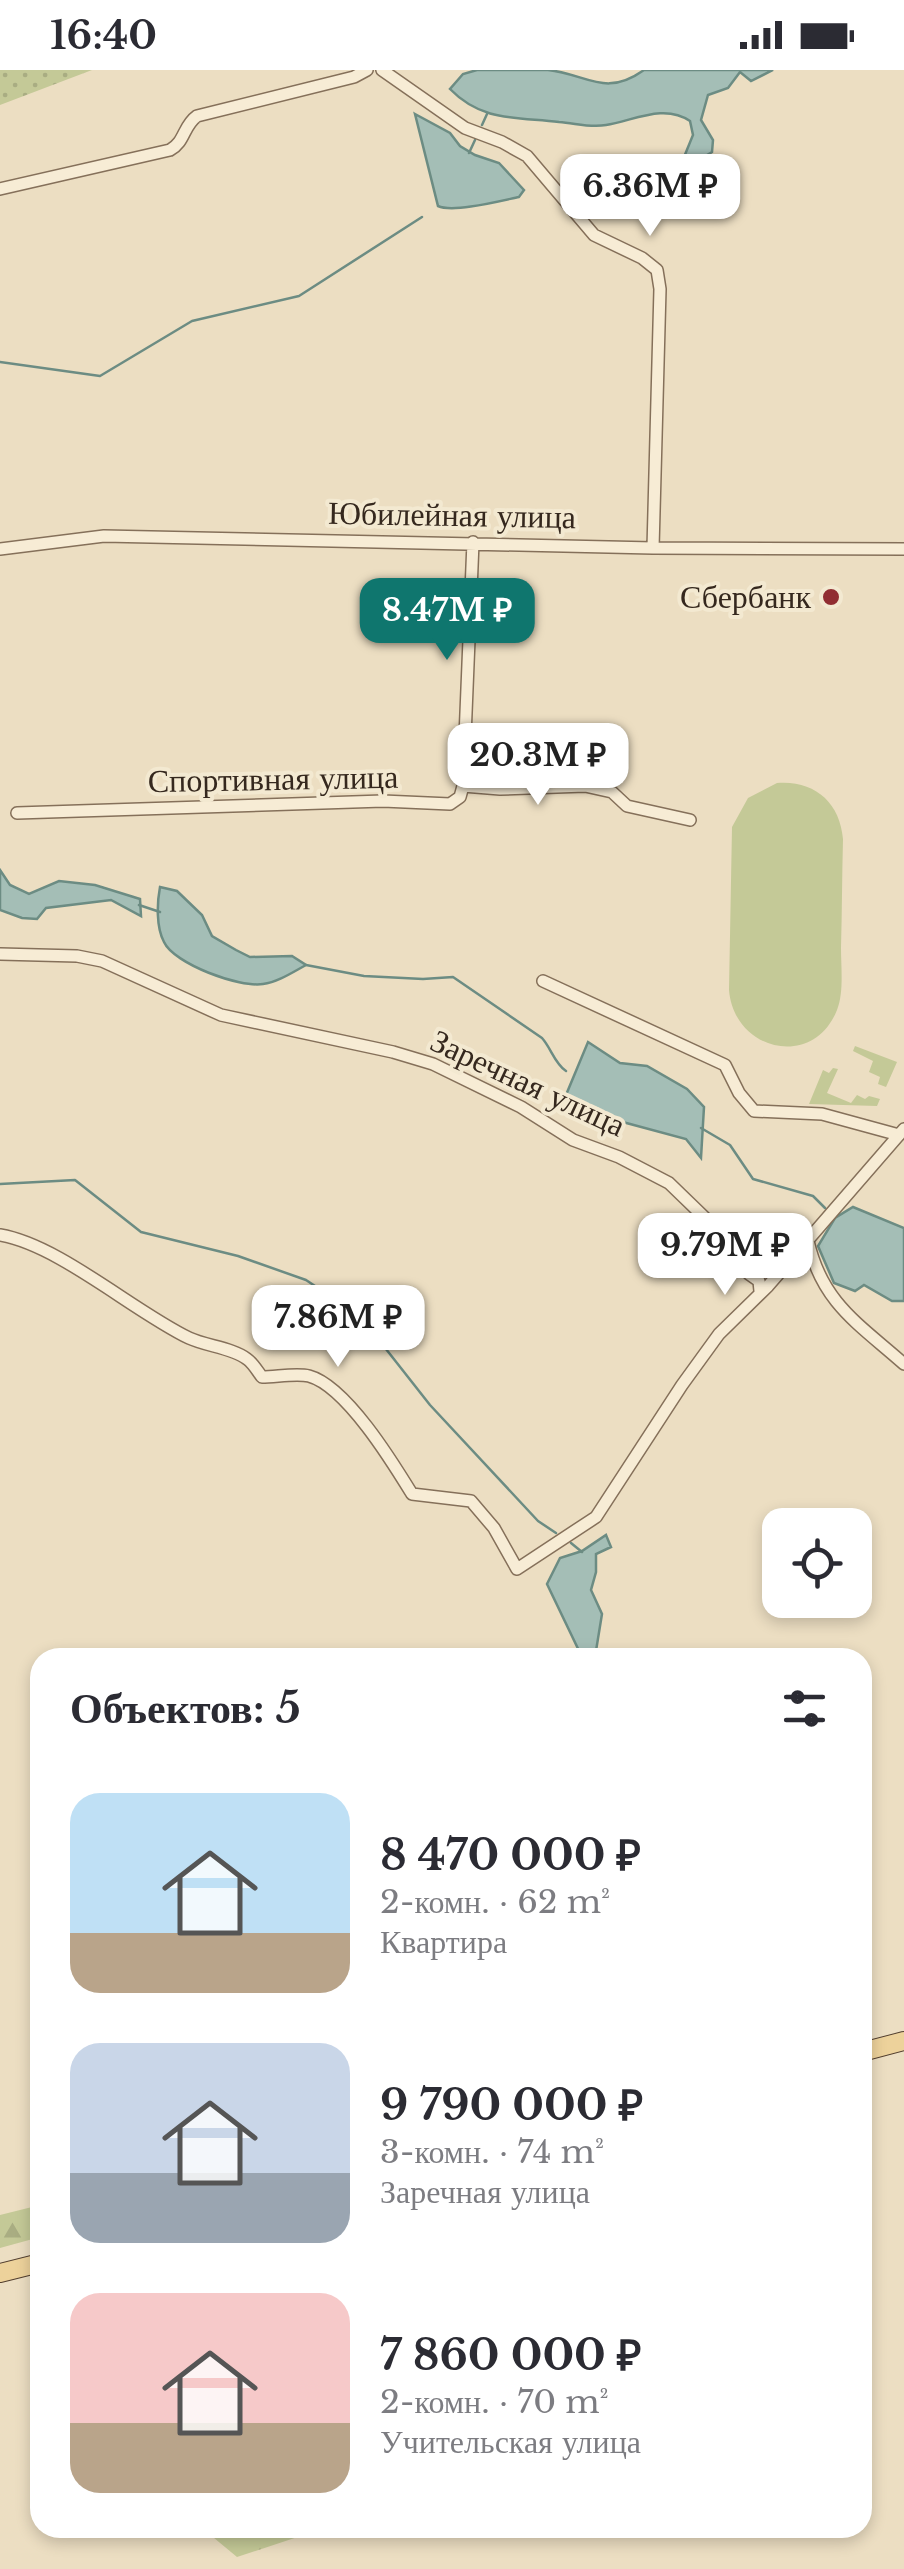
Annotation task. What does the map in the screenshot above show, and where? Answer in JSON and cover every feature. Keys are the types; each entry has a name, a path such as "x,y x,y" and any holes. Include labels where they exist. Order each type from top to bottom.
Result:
{"main road":[{"path":"872,2049 904,2041"},
{"path":"0,2274 30,2266"}],"street":[{"path":"0,189 170,150 179,145 189,122 197,116 367,70"},
{"path":"382,70 465,128 527,156 594,236 642,258 657,270 660,289 652,548"},
{"name":"Юбилейная улица","path":"0,549 104,536 652,548 904,549"},
{"path":"463,786 473,542"},
{"name":"Спортивная улица","path":"18,813 382,801 450,804 460,797 463,786 585,786 612,792 626,806 690,820"},
{"name":"Заречная улица","path":"0,954 102,960 221,1015 433,1064 522,1107 573,1140 619,1157 669,1183 733,1245 749,1274 759,1281 760,1292"},
{"path":"0,1236 18,1238 88,1276 156,1322 201,1344 247,1358 262,1377 310,1376 342,1398 385,1450 412,1494 471,1501 494,1528 517,1569 596,1517 720,1334 808,1241 902,1132 822,1114 754,1111 725,1064 543,981"},
{"path":"808,1241 815,1270 834,1302 904,1364"}],"green space":[{"path":"0,70 92,70 0,105"},
{"path":"777,783 803,785 823,796 837,814 843,839 839,1003 826,1029 811,1041 794,1046 759,1039 745,1027 734,1011 729,990 732,827 748,798"},
{"path":"855,1046 897,1062 886,1087 878,1084 880,1077 869,1072 873,1061 853,1051"},
{"path":"838,1069 827,1093 851,1103 857,1095 865,1099 869,1096 880,1099 877,1106 809,1104 823,1070 829,1073"},
{"path":"30,2208 30,2240 0,2248 0,2215"},
{"path":"214,2538 295,2538 237,2557"}],"water":[{"path":"477,70 548,70 607,83 644,70 773,70 751,81 740,72 728,88 708,95 701,120 713,140 712,152 684,169 680,167 693,135 690,121 680,116 659,113 594,126 487,113 450,89 463,74"},
{"path":"415,114 450,133 460,146 475,155 499,163 524,190 519,197 465,207 438,206"},
{"path":"0,870 10,885 29,894 59,881 95,885 140,899 141,916 111,900 46,908 37,919 22,918 0,910"},
{"path":"160,887 177,891 202,915 212,936 236,950 250,957 292,956 306,965 263,984 239,982 194,966 170,950 161,936"},
{"path":"588,1042 620,1063 647,1066 687,1089 704,1107 701,1158 686,1139 619,1121 566,1095"},
{"path":"853,1207 904,1228 904,1301 892,1301 864,1285 855,1291 834,1283 818,1246 835,1218"},
{"path":"606,1535 611,1547 596,1554 591,1590 602,1614 596,1648 578,1648 547,1584 560,1558 582,1551"}],"waterway":[{"path":"482,125 487,114"},
{"path":"469,153 475,140"},
{"path":"0,362 100,376 192,321 299,296 422,217"},
{"path":"139,905 160,912"},
{"path":"306,965 364,976 453,977 542,1038 566,1071"},
{"path":"701,1128 730,1145 753,1179 813,1196 825,1208"},
{"path":"0,1184 75,1180 141,1232 238,1256 306,1280 360,1316 430,1405 538,1521 556,1533"},
{"path":"571,1543 582,1552"}],"place":[{"name":"Сбербанк","path":"831,597"}]}
